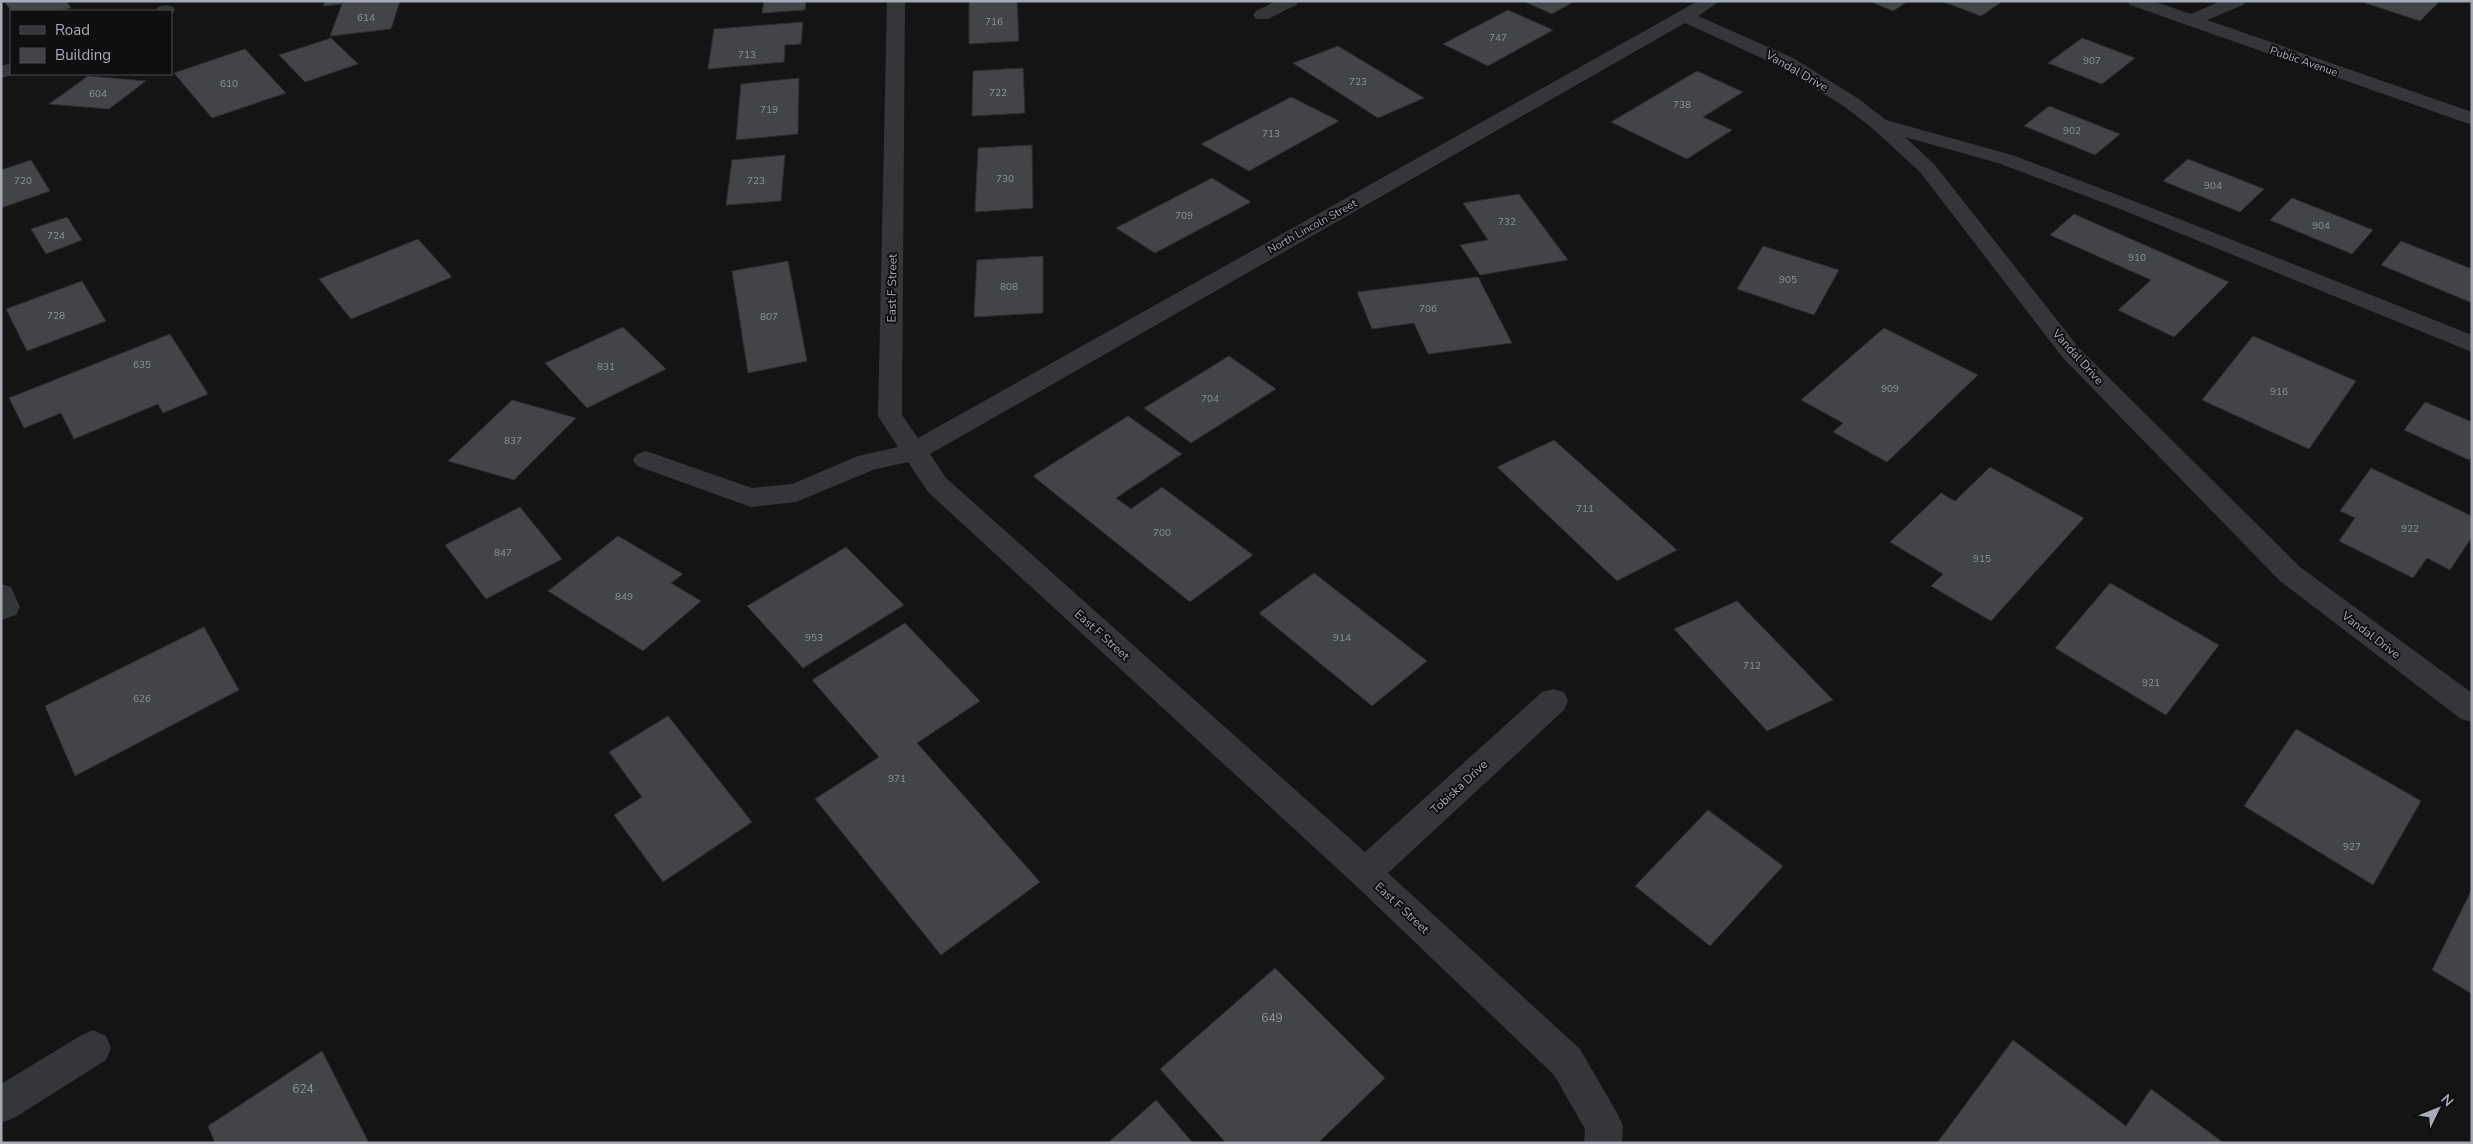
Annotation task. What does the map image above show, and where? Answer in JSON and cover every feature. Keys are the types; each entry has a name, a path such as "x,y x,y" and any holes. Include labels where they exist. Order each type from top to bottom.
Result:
{"street":[{"name":"East F Street","path":"896,1 890,416 937,485 1365,873 1567,1062 1604,1126 1603,1143"},
{"path":"1262,15 1290,1"},
{"name":"North Lincoln Street","path":"646,460 751,498 796,493 867,462 914,452 1711,1"},
{"name":"Public Avenue","path":"2136,1 2472,119"},
{"path":"2190,21 2237,1"},
{"name":"Vandal Drive","path":"1684,16 1786,62 1852,103 1880,124 1927,168 2071,353 2290,574 2472,710"},
{"path":"1880,124 2005,159 2127,205 2472,344"},
{"name":"Tobiska Drive","path":"1365,873 1553,700"},
{"path":"1,1105 93,1048"}],"building":[{"path":"4,1 66,1 71,8 62,10 10,10"},
{"path":"325,1 400,1 391,29 330,36 342,4 323,6"},
{"path":"764,1 806,1 805,10 762,13"},
{"path":"969,1 1017,1 1019,41 969,44"},
{"path":"1523,1 1575,1 1552,14"},
{"path":"1869,1 1908,1 1893,11"},
{"path":"1941,1 2003,1 1981,16"},
{"path":"2367,1 2439,2 2420,21 2365,3"},
{"path":"1508,10 1553,30 1488,66 1443,44"},
{"path":"803,22 801,44 785,45 784,62 708,69 714,29"},
{"path":"331,38 358,64 305,82 279,55"},
{"path":"2082,38 2135,58 2102,84 2048,63"},
{"path":"1338,46 1424,98 1378,118 1293,63"},
{"path":"245,49 286,93 212,118 174,73"},
{"path":"1023,68 1025,113 972,116 973,71"},
{"path":"1697,71 1743,92 1703,117 1732,130 1687,159 1611,122"},
{"path":"88,76 146,81 109,109 49,104"},
{"path":"799,78 798,134 736,140 741,84"},
{"path":"1291,97 1339,121 1249,171 1201,144"},
{"path":"2049,106 2120,134 2095,155 2024,126"},
{"path":"1032,145 1033,208 975,212 978,148"},
{"path":"785,155 781,201 726,205 732,160"},
{"path":"2188,159 2264,189 2240,212 2163,181"},
{"path":"31,160 50,191 1,208 1,170"},
{"path":"1212,178 1251,202 1155,253 1116,228"},
{"path":"1519,194 1568,260 1480,275 1460,245 1488,240 1463,203"},
{"path":"2292,198 2373,230 2352,254 2270,220"},
{"path":"2074,214 2229,282 2174,337 2118,310 2151,280 2050,235"},
{"path":"67,217 82,240 46,254 31,229"},
{"path":"418,239 452,277 351,319 319,279"},
{"path":"2401,241 2472,269 2472,303 2381,265"},
{"path":"1763,246 1839,270 1814,315 1737,289"},
{"path":"1043,256 1043,313 974,317 977,260"},
{"path":"788,261 807,361 748,373 732,271"},
{"path":"1478,277 1512,343 1428,354 1414,323 1372,329 1357,292"},
{"path":"82,281 106,321 27,351 6,309"},
{"path":"623,327 666,369 587,408 545,363"},
{"path":"1884,328 1978,375 1887,462 1833,432 1843,423 1801,400"},
{"path":"170,334 208,394 163,413 158,404 74,439 61,413 24,428 9,398"},
{"path":"2253,336 2356,381 2309,449 2202,400"},
{"path":"1229,356 1276,389 1191,443 1144,408"},
{"path":"512,400 576,418 514,480 448,461"},
{"path":"2425,402 2472,422 2472,455 2469,460 2404,430"},
{"path":"1128,416 1182,454 1116,498 1131,509 1162,487 1253,555 1190,602 1033,476"},
{"path":"1554,440 1677,550 1617,581 1497,467"},
{"path":"1990,467 2084,518 1991,621 1931,586 1943,574 1890,542 1941,493 1955,501"},
{"path":"2371,468 2472,516 2472,537 2450,570 2427,558 2413,578 2339,541 2355,518 2340,511"},
{"path":"520,507 562,559 486,599 445,545"},
{"path":"618,536 683,574 671,583 701,601 643,651 548,591"},
{"path":"846,547 904,605 803,668 747,606"},
{"path":"1314,573 1427,661 1372,706 1259,613"},
{"path":"2110,583 2219,645 2166,715 2055,648"},
{"path":"1737,601 1833,700 1767,731 1674,629"},
{"path":"905,623 980,701 917,743 1040,882 941,955 815,799 879,757 812,680"},
{"path":"204,627 239,690 75,776 45,706"},
{"path":"668,716 752,822 663,882 614,815 642,797 609,752"},
{"path":"2296,729 2421,801 2373,885 2244,806"},
{"path":"1708,810 1783,866 1710,946 1635,886"},
{"path":"2472,891 2472,994 2432,970"},
{"path":"1275,968 1385,1078 1318,1143 1226,1143 1160,1069"},
{"path":"2013,1040 2126,1126 2151,1089 2224,1143 1937,1143"},
{"path":"322,1051 369,1143 215,1143 208,1126"},
{"path":"1156,1100 1193,1143 1108,1143"}]}
